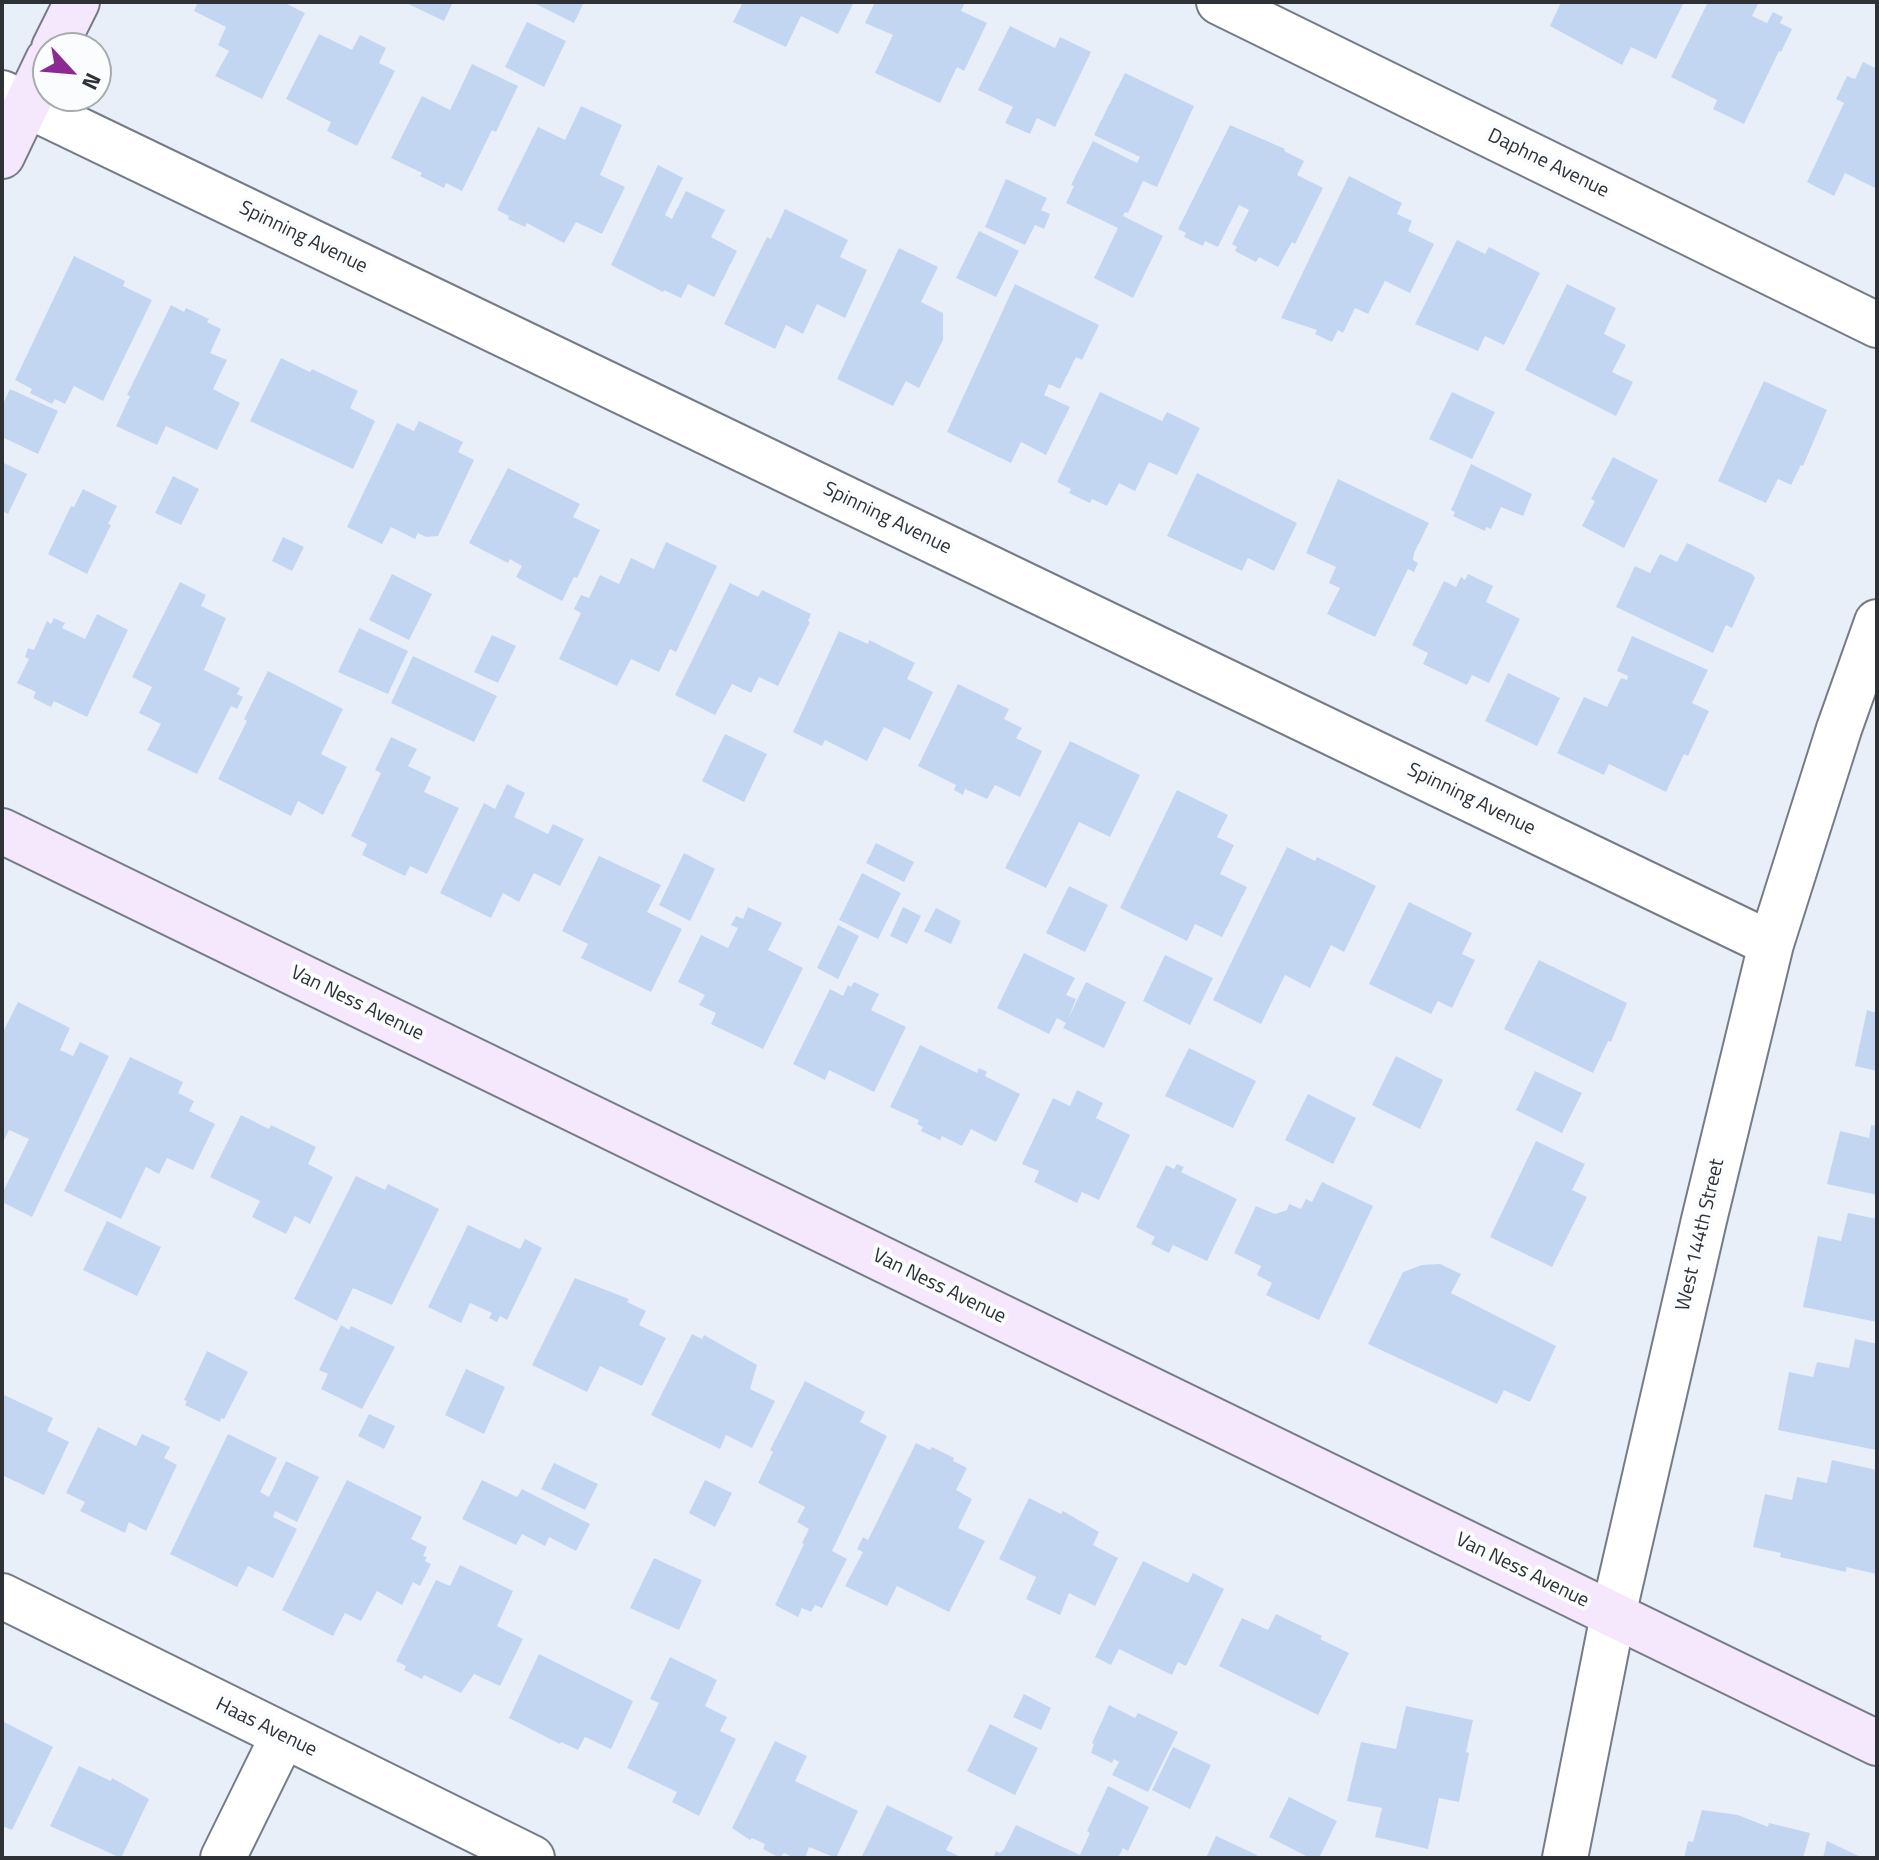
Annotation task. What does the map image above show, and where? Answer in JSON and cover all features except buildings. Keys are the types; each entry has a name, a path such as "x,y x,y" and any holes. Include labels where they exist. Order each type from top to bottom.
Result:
{"main road":[{"path":"62,32 77,2"},
{"path":"2,156 14,99 32,78"},
{"name":"Van Ness Avenue","path":"2,831 1877,1743"}],"street":[{"name":"Daphne Avenue","path":"1219,2 1877,325"},
{"name":"Spinning Avenue","path":"14,99 1771,944"},
{"name":"West 144th Street","path":"1565,1858 1613,1615 1771,944 1839,729 1877,622"},
{"name":"Haas Avenue","path":"2,1596 532,1858"},
{"path":"223,1858 283,1736"}]}
